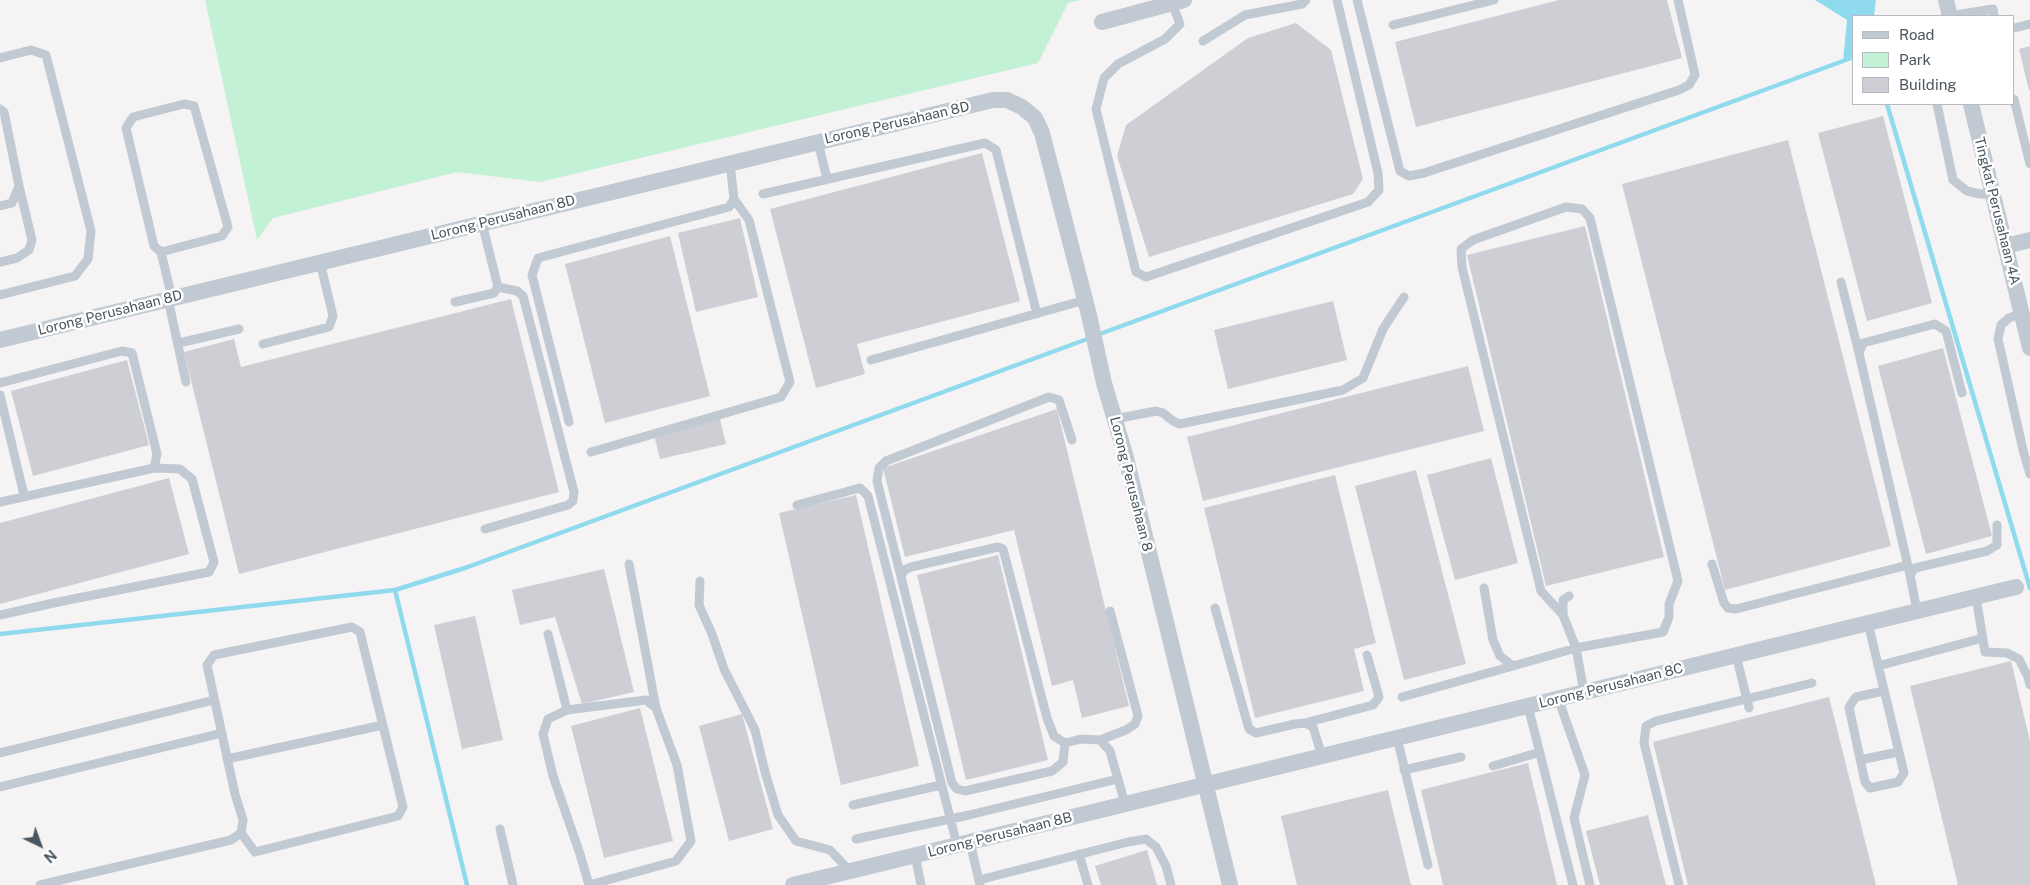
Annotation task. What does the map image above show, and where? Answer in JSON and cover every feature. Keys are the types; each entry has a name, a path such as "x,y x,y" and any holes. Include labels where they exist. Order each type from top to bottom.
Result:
{"street":[{"path":"1946,0 1950,15"},
{"path":"1102,22 1178,2"},
{"name":"Lorong Perusahaan 8D","path":"0,340 993,100 1007,100"},
{"name":"Lorong Perusahaan 8","path":"1007,100 1022,107 1035,118 1042,133 1230,885"},
{"name":"Tingkat Perusahaan 4A","path":"1971,105 2030,348"},
{"path":"2006,246 2030,240"},
{"name":"Lorong Perusahaan 8C","path":"1206,784 2016,587"},
{"name":"Lorong Perusahaan 8B","path":"793,885 1206,784"}],"lane":[{"path":"1203,42 1245,15 1302,4 1306,0"},
{"path":"1178,2 1180,24 1165,39 1118,64 1104,78 1096,109 1136,272 1146,277 1368,202 1379,190 1378,173 1337,0"},
{"path":"1357,0 1400,171 1409,176 1424,173 1689,85 1695,75 1678,0"},
{"path":"1393,25 1494,0"},
{"path":"1955,15 1993,8"},
{"path":"2015,28 2030,24"},
{"path":"0,58 31,50 46,55 91,231 88,259 75,276 0,295"},
{"path":"2015,103 2030,164"},
{"path":"161,252 222,236 228,227 194,106 184,104 133,117 126,128 154,246 161,252 186,382"},
{"path":"1937,105 1953,180 1967,191 1993,194"},
{"path":"0,109 4,112 32,240 29,250 17,258 0,262"},
{"path":"818,142 827,179"},
{"path":"763,194 985,143 996,150 1037,314"},
{"path":"591,452 781,397 790,382 749,220 734,199 730,163"},
{"path":"0,206 12,203 20,186"},
{"path":"569,422 532,275 538,258 728,207 734,199"},
{"path":"1402,697 1576,648 1663,632 1669,617 1669,604 1678,581 1590,218 1582,209 1566,207 1473,240 1462,249 1462,266 1541,591 1563,615 1576,648 1584,692"},
{"path":"455,302 494,293 498,287 482,223"},
{"path":"263,344 329,327 333,316 320,262"},
{"path":"1841,282 1908,565 1917,611"},
{"path":"484,529 568,505 573,501 574,492 524,296 517,291 498,287"},
{"path":"1115,419 1156,411 1163,413 1173,422 1179,424 1343,390 1363,378 1382,329 1404,297"},
{"path":"871,360 1037,314 1087,308"},
{"path":"2022,313 2009,318 2001,325 1998,339 2030,474"},
{"path":"1859,354 1863,343 1936,324 1946,331 1962,394"},
{"path":"179,343 239,329"},
{"path":"0,383 122,351 132,353 158,454 154,468"},
{"path":"0,395 24,496"},
{"path":"1065,743 1063,762 1052,772 965,790 957,789 952,784 877,481 879,468 886,460 1049,397 1059,400 1072,440"},
{"path":"0,502 154,468 180,469 192,479 214,562 209,572 0,615"},
{"path":"797,505 860,488 868,496 950,818 979,882 1080,854 1146,839 1156,847 1166,866 1171,885"},
{"path":"1910,575 1915,568 1987,551 1997,545 1997,525"},
{"path":"901,578 904,570 910,567 998,547 1003,549 1047,718 1054,736 1065,743 1081,739 1100,740 1126,730 1135,724 1138,716 1110,612"},
{"path":"629,564 656,708 677,766 691,841 676,861 589,885 553,776 543,734 548,719 567,710 646,700 656,708"},
{"path":"1712,564 1724,603 1728,608 1736,608 1908,565"},
{"path":"700,581 699,604 724,669 755,730 778,815 796,841 830,850 850,871"},
{"path":"1484,588 1493,640 1500,656 1513,666"},
{"path":"1563,615 1563,600 1568,596"},
{"path":"1976,597 1985,652 2007,653 2019,659 2030,684"},
{"path":"1215,608 1249,729 1256,733 1305,723 1373,705 1379,697 1368,655"},
{"path":"1868,623 1904,772 1898,782 1870,788 1864,782 1849,707 1856,697 1884,691"},
{"path":"352,627 360,632 402,807 398,816 255,852 241,833 243,820 235,794 214,700 207,665 214,655 352,627"},
{"path":"548,634 567,710"},
{"path":"1878,666 1983,638"},
{"path":"1736,655 1749,708"},
{"path":"1679,885 1644,743 1646,726 1656,721 1812,683"},
{"path":"1558,698 1586,775 1574,818 1590,885"},
{"path":"0,753 214,700"},
{"path":"1528,706 1573,885"},
{"path":"1305,723 1312,727 1322,756"},
{"path":"227,759 383,725"},
{"path":"0,787 222,733"},
{"path":"1397,738 1428,865"},
{"path":"1100,740 1110,751 1125,804"},
{"path":"1493,766 1540,752"},
{"path":"1860,760 1898,752"},
{"path":"1404,770 1461,757"},
{"path":"856,838 1118,779"},
{"path":"853,805 941,784"},
{"path":"500,828 513,885"},
{"path":"40,885 231,840 241,833"},
{"path":"1080,854 1088,885"},
{"path":"915,856 921,885"}],"green space":[{"path":"205,0 1080,0 1068,3 1038,63 540,182 457,172 273,218 257,240"}],"water":[{"path":"1815,0 1876,0 1874,15 1852,15 1852,58 1843,61 1847,20"}],"building":[{"path":"1559,0 1667,0 1682,58 1416,127 1395,42"},
{"path":"1296,23 1331,50 1363,179 1353,194 1149,257 1117,156 1126,125 1248,38"},
{"path":"2030,46 2030,90 2029,90 2019,49"},
{"path":"1883,116 1932,303 1867,321 1818,133"},
{"path":"1788,140 1891,546 1725,590 1622,184"},
{"path":"982,153 1020,301 857,344 865,374 816,388 770,209"},
{"path":"740,218 758,297 696,312 678,233"},
{"path":"1585,226 1664,557 1546,586 1467,255"},
{"path":"670,236 710,396 605,423 565,264"},
{"path":"511,299 559,492 239,574 184,352 234,339 241,367"},
{"path":"1333,301 1347,360 1228,389 1214,330"},
{"path":"1943,348 1992,536 1926,554 1878,366"},
{"path":"127,360 149,445 33,476 11,391"},
{"path":"1468,366 1484,431 1203,501 1187,437"},
{"path":"1057,409 1129,706 1082,718 1073,680 1052,686 1014,530 905,557 883,468"},
{"path":"720,419 726,444 660,459 654,435"},
{"path":"1491,458 1518,563 1455,580 1427,475"},
{"path":"1416,470 1466,664 1404,680 1355,486"},
{"path":"1335,475 1376,643 1354,649 1364,691 1255,718 1204,508"},
{"path":"169,478 189,554 0,604 0,523"},
{"path":"856,495 919,766 841,785 779,513"},
{"path":"998,555 1048,760 966,780 917,575"},
{"path":"604,569 634,692 582,704 555,617 520,625 512,590"},
{"path":"475,616 503,740 462,749 434,625"},
{"path":"2011,661 2030,741 2030,885 1958,885 1910,686"},
{"path":"1829,697 1876,885 1688,885 1653,742"},
{"path":"640,708 673,841 604,858 571,726"},
{"path":"742,714 773,829 729,841 699,726"},
{"path":"1528,763 1557,885 1443,885 1421,790"},
{"path":"1388,790 1411,885 1297,885 1281,816"},
{"path":"1648,815 1666,885 1600,885 1586,831"},
{"path":"1147,850 1157,885 1101,885 1095,866"}],"waterway":[{"path":"1097,335 1852,58"},
{"path":"1887,105 2030,588"},
{"path":"467,885 395,590 465,568 1090,338"},
{"path":"0,634 395,590"}]}
